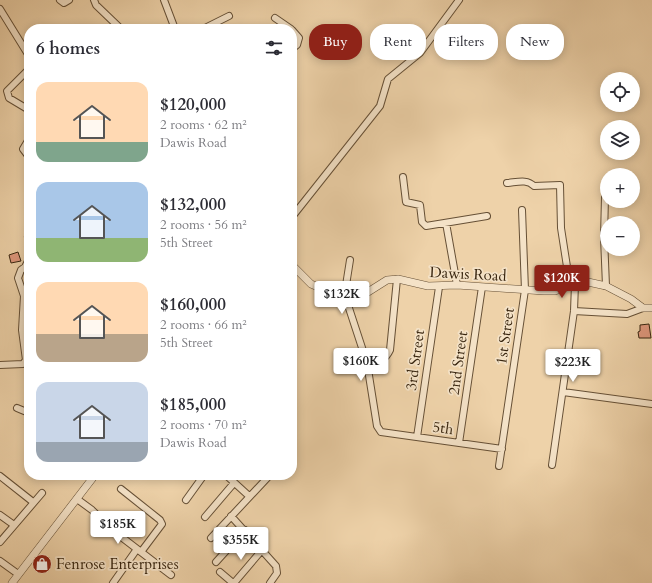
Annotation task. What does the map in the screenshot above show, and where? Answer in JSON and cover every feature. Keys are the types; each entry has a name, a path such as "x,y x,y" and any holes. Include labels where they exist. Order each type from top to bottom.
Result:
{"street":[{"path":"60,0 64,3 69,0"},
{"path":"94,0 96,5 116,24"},
{"path":"164,0 173,24"},
{"path":"297,211 380,106 388,79 420,53 459,0"},
{"path":"0,9 24,48"},
{"path":"213,24 229,16"},
{"path":"275,18 283,24"},
{"path":"297,36 299,38 297,46"},
{"path":"24,73 7,91 9,98 24,107"},
{"path":"403,177 405,200 408,203 420,205 424,224 426,226 487,216"},
{"path":"507,183 530,182 534,186 560,185 561,228 572,285 574,311 552,465"},
{"path":"605,208 606,286"},
{"name":"1st Street","path":"499,466 525,290 522,210"},
{"path":"446,223 457,285"},
{"path":"297,270 311,284 345,298 368,292 387,280 397,279 390,350 387,356 381,360 367,363 356,324 345,298 350,260"},
{"path":"24,268 21,270 18,278 24,296 22,330 24,345"},
{"name":"Dawis Road","path":"397,279 439,287 457,285 555,291 572,285 588,282 606,286 631,298 643,308"},
{"name":"3rd Street","path":"417,437 439,287"},
{"name":"2nd Street","path":"459,443 482,287"},
{"path":"574,311 627,314 643,308 652,308"},
{"path":"0,364 23,364 24,363"},
{"name":"5th","path":"367,363 377,426 381,432 502,449"},
{"path":"563,392 652,404"},
{"path":"17,408 24,412"},
{"path":"0,476 33,502"},
{"path":"12,583 91,480"},
{"path":"186,500 200,480"},
{"path":"231,480 249,496"},
{"path":"211,538 265,480"},
{"path":"205,517 234,483"},
{"path":"113,583 162,524 160,520 121,489"},
{"path":"0,542 42,493"},
{"path":"77,499 92,510 111,529 172,575"},
{"path":"0,515 14,525"},
{"path":"231,516 274,562 278,569 276,575 270,583"},
{"path":"216,562 244,530"},
{"path":"220,572 234,583 262,550"},
{"path":"0,561 18,574"}],"building":[{"path":"18,252 21,261 11,263 9,255"},
{"path":"649,324 651,338 639,338 638,332 640,331 640,325"}],"place":[{"name":"Fenrose Enterprises","path":"42,564"}]}
